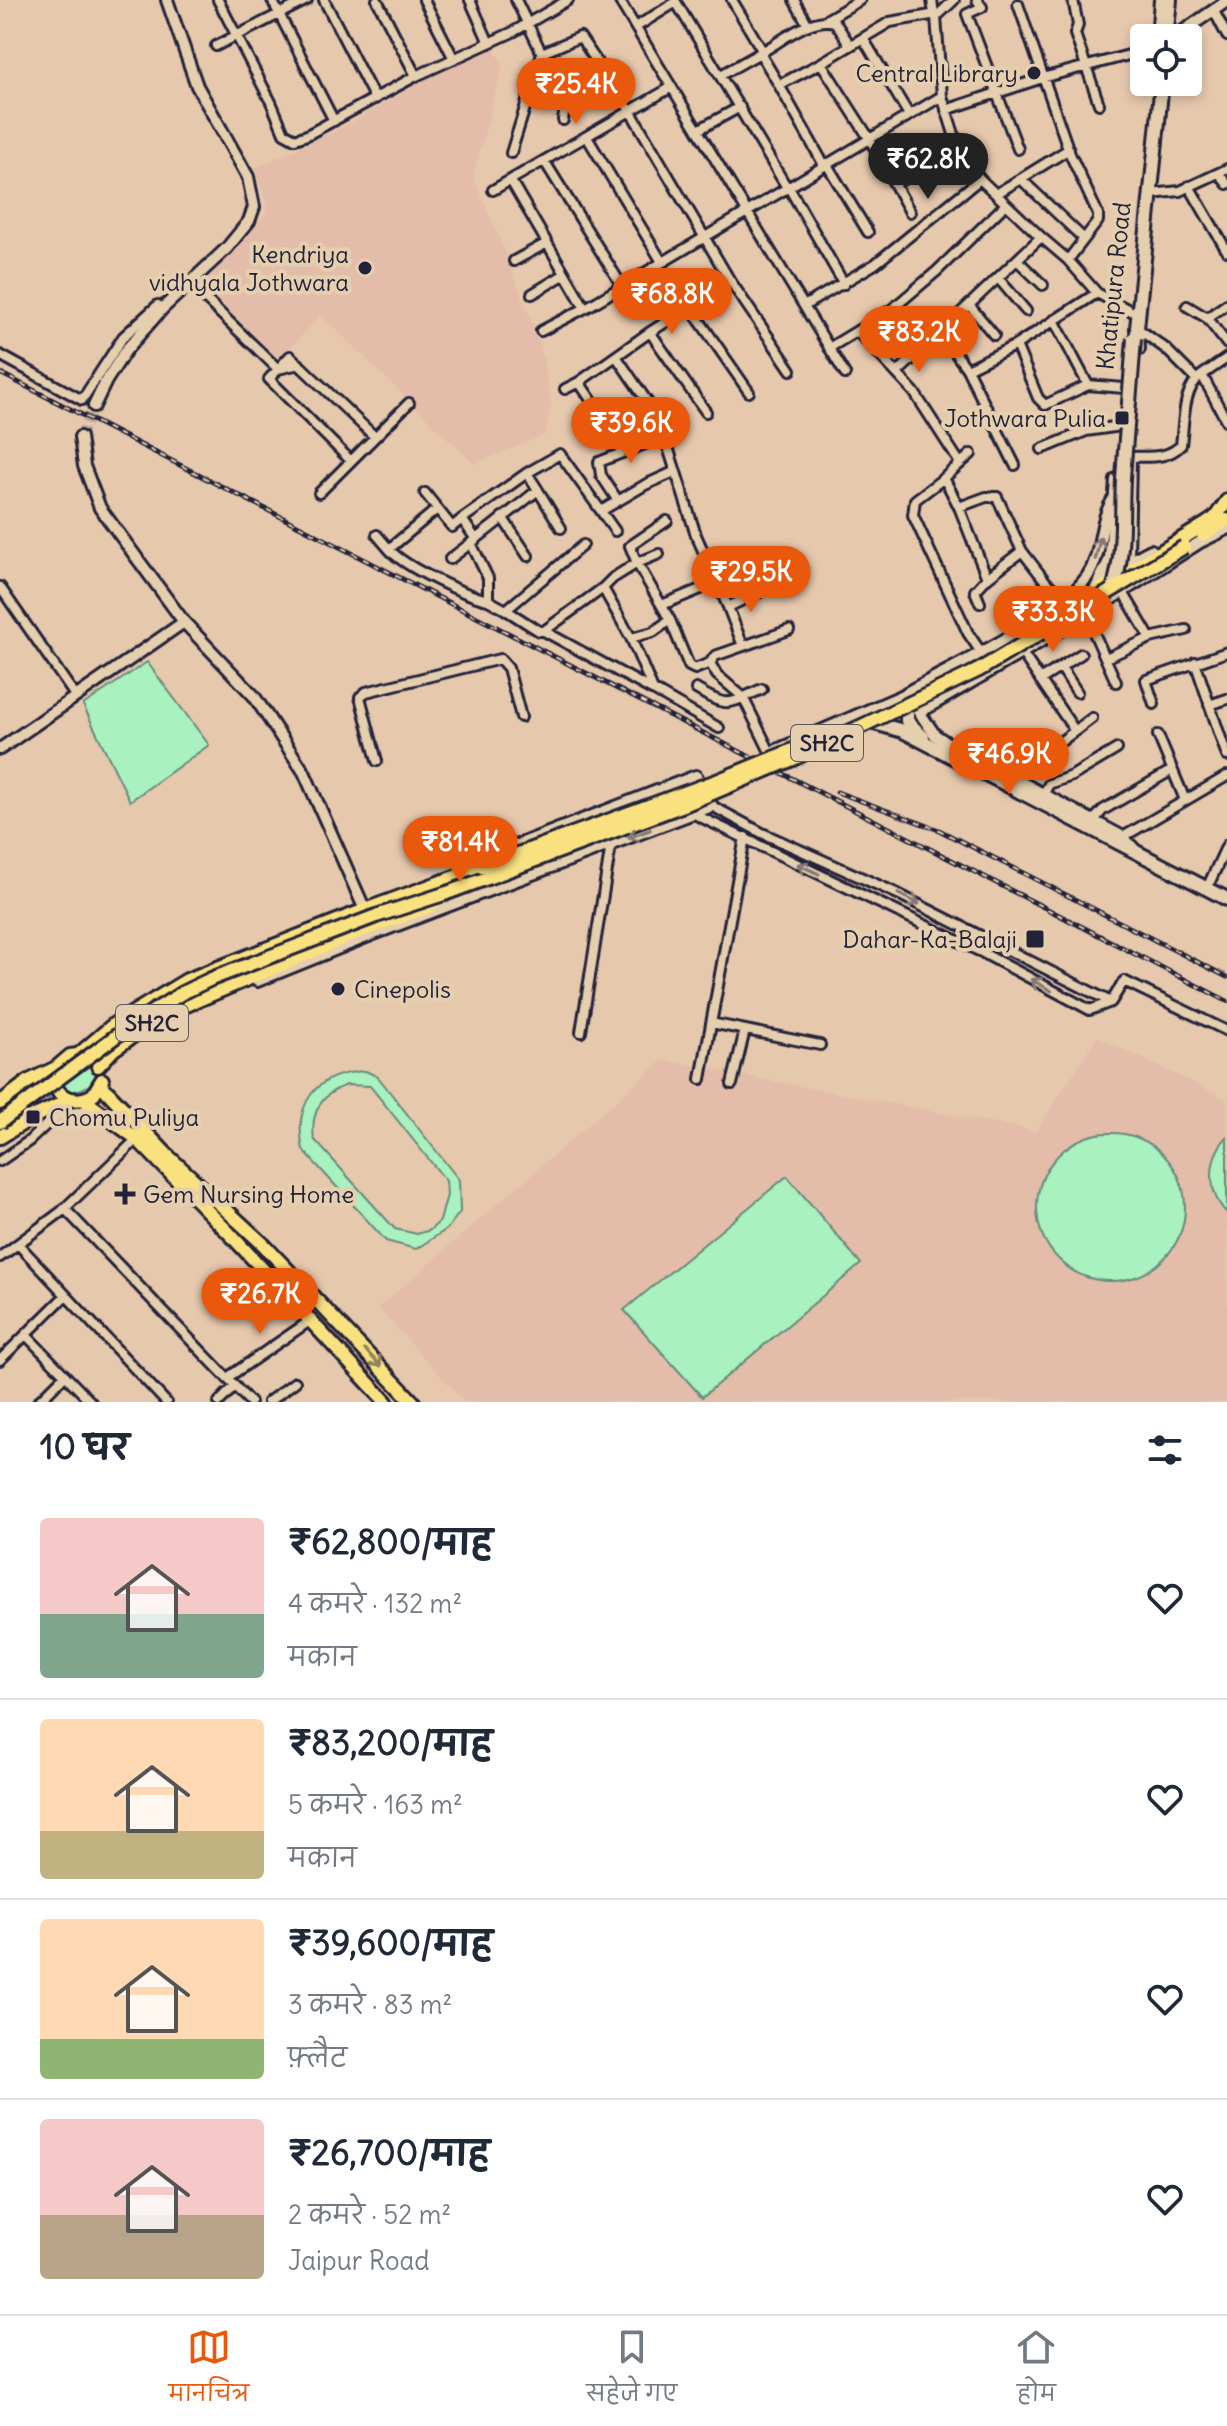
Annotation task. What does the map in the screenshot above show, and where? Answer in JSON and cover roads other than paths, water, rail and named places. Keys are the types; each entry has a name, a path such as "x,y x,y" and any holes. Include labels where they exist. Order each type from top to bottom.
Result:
{"main road":[{"path":"1159,24 1161,0"},
{"path":"1167,24 1170,0"},
{"name":"Khatipura Road","path":"1095,592 1111,559 1124,388 1136,312 1153,96"},
{"path":"1118,590 1124,456 1136,312 1161,96"},
{"path":"1135,333 1139,339 1129,457 1127,557 1132,561 1163,545 1167,549"},
{"name":"SH2C","path":"98,1066 114,1049 163,1015 363,930 428,907 447,893 684,805 871,722 907,699 991,663 1118,590 1190,543 1225,513"},
{"path":"0,1103 29,1081 56,1068 70,1056 78,1055 113,1025 187,980 365,910 714,782 822,738 1009,646 1167,549 1208,528"},
{"path":"907,699 907,721 930,746"},
{"path":"871,722 903,731 1119,838 1227,899"},
{"path":"0,1122 131,1025 182,993 376,916 447,893"},
{"name":"SH2C","path":"78,1055 87,1056 98,1066 102,1075 101,1085"},
{"path":"56,1068 55,1088 62,1095 97,1108 137,1139 386,1402"},
{"path":"0,1137 33,1117 93,1095 101,1085 169,1157 263,1244 413,1402"}],"street":[{"path":"94,406 126,350 249,221 254,207 248,177 197,86 167,0"},
{"path":"218,0 284,133 295,139 416,76 528,25 568,0"},
{"path":"272,0 334,121"},
{"path":"216,46 307,0"},
{"path":"324,0 375,99"},
{"path":"377,0 416,76"},
{"path":"424,0 454,59"},
{"path":"470,0 489,43"},
{"path":"516,0 566,103 563,120"},
{"path":"619,0 845,374"},
{"path":"732,0 825,164 868,232"},
{"path":"794,0 808,25"},
{"path":"721,75 808,25 825,21 860,0"},
{"path":"932,0 942,96 959,150 980,179 1068,260 1097,293 1136,312"},
{"path":"779,85 890,22 935,14 954,0"},
{"path":"977,0 982,7 967,14 1018,149"},
{"path":"1073,0 1078,25 1075,34 1099,104"},
{"path":"636,27 677,1 844,284"},
{"path":"1194,24 1227,1"},
{"path":"1018,4 1069,149 1098,209 1098,221 1068,260"},
{"path":"1214,11 1227,36"},
{"path":"825,21 835,22 850,45"},
{"path":"511,153 542,53 580,37 631,112 729,279 791,370"},
{"path":"863,38 909,115"},
{"path":"946,110 1042,78 1130,54"},
{"path":"821,63 869,138 910,212"},
{"path":"493,190 672,87"},
{"path":"541,331 585,308 942,96"},
{"path":"698,130 740,107"},
{"path":"587,137 662,262"},
{"path":"996,194 1069,149"},
{"path":"894,184 959,150"},
{"path":"545,162 622,286"},
{"path":"1151,194 1180,191 1223,171 1227,184"},
{"path":"804,306 875,264 980,179"},
{"path":"1022,180 1084,239"},
{"path":"511,181 585,308"},
{"path":"1189,186 1227,251"},
{"path":"829,348 891,310 937,271 1006,204"},
{"path":"897,373 1041,237"},
{"path":"514,261 547,243"},
{"path":"1017,260 1043,285"},
{"path":"532,294 565,274"},
{"path":"998,278 1026,311"},
{"path":"565,389 729,279"},
{"path":"191,285 278,369"},
{"path":"967,369 1016,345 1097,293"},
{"path":"1207,318 1227,304"},
{"path":"0,355 82,400 123,337 158,305"},
{"path":"969,305 994,335"},
{"path":"1187,306 1207,318 1227,344"},
{"path":"690,307 749,392"},
{"path":"891,310 924,347"},
{"path":"1054,320 1088,385"},
{"path":"857,331 897,373 960,463"},
{"path":"650,332 706,412"},
{"path":"940,332 967,369 1015,465"},
{"path":"1135,333 1166,349 1199,377 1227,422"},
{"path":"1016,345 1038,398 1045,405 1088,385 1124,388"},
{"path":"351,461 269,379 290,356 375,437"},
{"path":"616,356 659,419 674,472 715,583 743,646"},
{"path":"1129,457 1161,456 1181,445 1188,396 1199,377 1227,358"},
{"path":"579,382 608,425"},
{"path":"319,493 409,403"},
{"path":"1042,449 1086,431 1121,426"},
{"path":"80,437 84,466 100,508 184,622 254,696 304,772 365,910"},
{"path":"618,501 601,475 599,462 663,437"},
{"path":"425,493 452,527 527,473 560,454 615,531"},
{"path":"971,454 915,500 912,507 968,633 993,670"},
{"path":"601,511 674,472"},
{"path":"527,473 561,528"},
{"path":"944,478 987,578"},
{"path":"450,559 538,490"},
{"path":"959,507 986,497 997,497 1022,551 1046,582 1065,599"},
{"path":"710,663 717,675 743,697 770,752 907,699 1078,588 1092,567 1105,510 1116,501"},
{"path":"389,549 437,509"},
{"path":"502,517 528,556"},
{"path":"462,519 488,578 488,600"},
{"path":"667,521 630,546 670,620 689,666 695,669 710,663 715,656 789,630"},
{"path":"920,712 1086,615 1118,590 1227,529"},
{"path":"377,535 401,559 470,596 488,600 719,728"},
{"path":"506,610 583,545"},
{"path":"980,603 975,591 1022,551"},
{"path":"544,631 613,578 659,554"},
{"path":"662,605 715,583"},
{"path":"0,587 76,697"},
{"path":"728,607 771,587"},
{"path":"603,588 631,638 653,690"},
{"path":"1118,590 1150,638"},
{"path":"1086,615 1116,682"},
{"path":"631,638 653,632 670,620"},
{"path":"0,749 184,622"},
{"path":"1106,658 1150,638 1186,630"},
{"path":"1154,704 1146,680 1227,652"},
{"path":"1022,653 1075,731"},
{"path":"1040,680 1081,654"},
{"path":"377,761 360,697 366,692 500,659 508,668 521,717"},
{"path":"1195,662 1227,756"},
{"path":"1061,667 1077,692"},
{"path":"696,689 721,704 762,689"},
{"path":"907,699 935,735 944,741 1119,838 1227,776"},
{"path":"1209,705 1227,699"},
{"path":"1045,753 1092,718"},
{"path":"1158,735 1185,800"},
{"path":"1043,795 1049,784 1072,776 1117,749"},
{"path":"1092,822 1103,810 1167,773"},
{"path":"458,876 471,863 696,776 712,806 762,833 864,877 1111,1002"},
{"path":"214,994 226,994 371,935 712,806"},
{"path":"692,813 983,953 1090,1010 1111,1002 1124,981 1227,1031"},
{"path":"758,844 762,833"},
{"path":"701,1079 745,837"},
{"path":"581,1032 611,845"},
{"path":"1207,888 1227,845"},
{"path":"711,1023 820,1045"},
{"path":"732,1084 745,1030"},
{"path":"0,1161 48,1123 63,1115 97,1108"},
{"path":"0,1257 65,1209 137,1139"},
{"path":"65,1209 250,1402"},
{"path":"18,1244 166,1402"},
{"path":"0,1360 65,1296"},
{"path":"227,1378 311,1320"},
{"path":"26,1335 91,1402"},
{"path":"38,1402 65,1375"},
{"path":"268,1402 295,1382"},
{"path":"219,1402 235,1386"}],"tunnel":[{"path":"80,437 94,406"}],"railway":[{"path":"0,373 1227,1001"},
{"path":"837,792 939,830 1227,977"}],"place":[{"name":"Central Library","path":"1034,73"},
{"name":"Kendriya vidhyala Jothwara","path":"365,268"},
{"name":"Jothwara Pulia","path":"1122,418"},
{"name":"Dahar-Ka-Balaji","path":"1035,939"},
{"name":"Cinepolis","path":"338,989"},
{"name":"Chomu Puliya","path":"33,1117"},
{"name":"Gem Nursing Home","path":"125,1194"}]}
